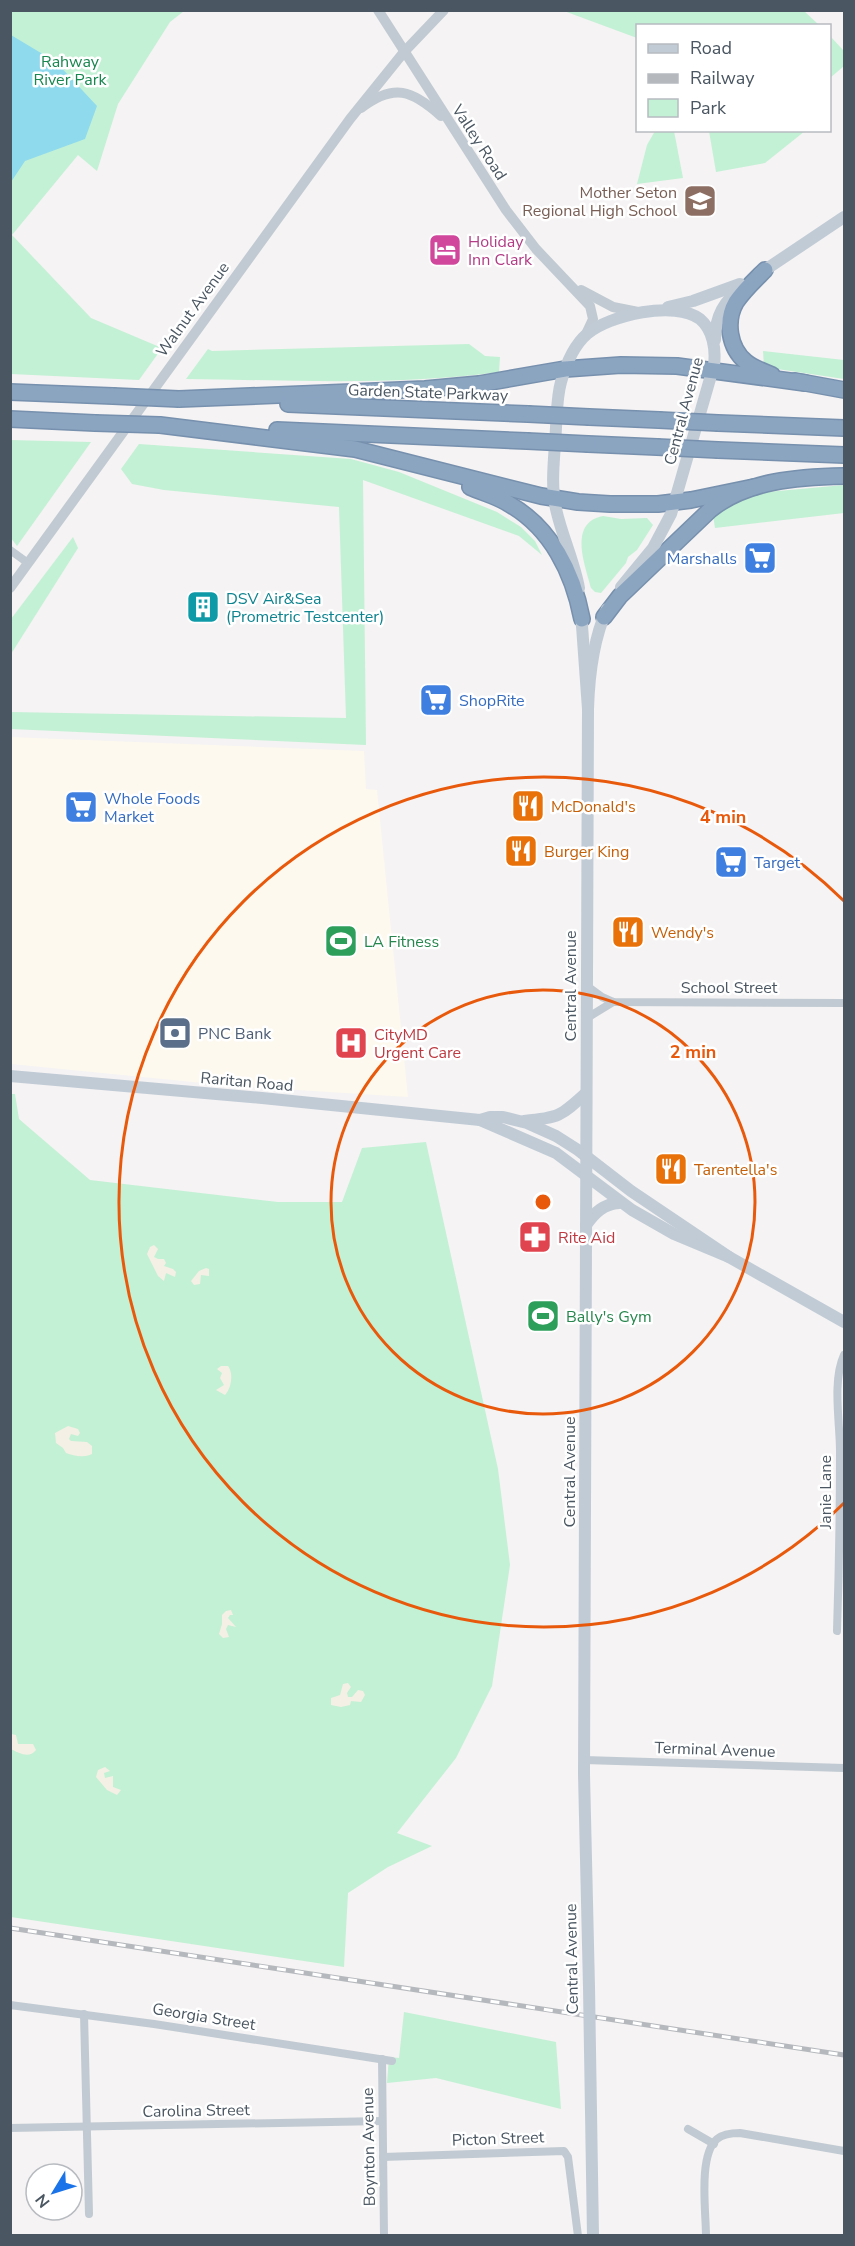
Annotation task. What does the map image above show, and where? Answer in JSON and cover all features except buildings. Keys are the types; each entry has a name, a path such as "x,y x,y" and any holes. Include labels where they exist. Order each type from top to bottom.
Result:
{"highway":[{"path":"765,270 750,284 735,304 730,317 731,339 738,354 747,363 772,375 805,383"},
{"path":"179,399 425,389 479,384 565,369 652,364 844,390"},
{"name":"Garden State Parkway","path":"10,392 844,428"},
{"path":"10,419 844,455"},
{"path":"160,425 355,449 554,499 610,504 675,502 794,480 844,476"},
{"path":"449,474 472,488 506,502 537,526 552,544 565,566 582,619"},
{"path":"604,617 620,596 710,510 731,495 754,487"}],"main road":[{"path":"715,350 715,324 722,308 734,294 765,270 844,217"},
{"path":"646,312 680,305 717,293 765,270"},
{"name":"Central Avenue","path":"588,709 578,579 554,499 558,397 565,369 574,350 583,339 606,322 646,312 682,312 697,317 709,332 715,350 712,372 675,502 658,540 614,597 604,617 590,674 588,709 584,1760 593,2235"},
{"name":"Raritan Road","path":"10,1076 480,1120 496,1117 518,1121 556,1136 587,1156 631,1191 729,1257 844,1322"},
{"path":"518,1121 560,1115 585,1093"},
{"name":"Raritan Road","path":"480,1120 565,1159 620,1203 674,1234 729,1257"},
{"path":"586,1225 598,1211 608,1204 620,1203"}],"street":[{"name":"Valley Road","path":"378,10 452,127 524,234 551,266 582,295 592,311 592,324 583,339"},
{"name":"Walnut Avenue","path":"10,588 280,212 404,51 444,10"},
{"path":"350,119 373,100 398,91 409,93 422,101 452,127"},
{"name":"Valley Road","path":"568,281 587,294 614,307 631,312 646,312"},
{"path":"10,550 28,564"},
{"path":"586,986 613,1002"},
{"path":"586,1018 613,1002"},
{"name":"School Street","path":"613,1002 844,1003"},
{"name":"Janie Lane","path":"837,1631 842,1587 838,1409 839,1377 844,1355"},
{"name":"Terminal Avenue","path":"584,1760 844,1768"},
{"name":"Georgia Street","path":"10,2005 84,2014 392,2061"},
{"path":"84,2014 89,2214"},
{"name":"Boynton Avenue","path":"382,2059 384,2235"},
{"name":"Carolina Street","path":"10,2127 382,2121"},
{"path":"688,2129 714,2144"},
{"path":"706,2235 706,2165 708,2150 718,2138 740,2133 844,2151"},
{"name":"Picton Street","path":"383,2157 564,2151 568,2157 578,2235"}],"shaded area":[{"path":"10,737 364,751 366,789 377,790 408,1097 233,1086 11,1064"}],"green space":[{"name":"Rahway River Park","path":"10,11 184,11 170,22 118,104 97,171 78,155 12,235 91,318 162,348 139,380 11,374"},
{"path":"564,11 804,11 818,24 636,24 636,38"},
{"path":"831,37 844,51 844,66 831,77"},
{"path":"654,132 674,132 683,178 637,184 647,145"},
{"path":"709,132 804,132 765,163 716,172"},
{"path":"469,344 485,356 500,357 499,372 382,381 186,379 208,349 212,351"},
{"path":"763,351 844,360 844,379 764,367"},
{"path":"10,440 91,442 17,546 11,538"},
{"path":"139,444 351,459 399,472 497,512 521,527 535,541 542,555 519,536 363,480 366,745 11,729 11,712 346,718 339,507 164,490 132,484 121,469"},
{"path":"844,485 844,513 715,528 713,515 746,494"},
{"path":"603,516 621,519 647,518 653,525 637,550 628,557 626,563 601,593 591,588 583,557 582,536 592,520"},
{"path":"73,537 78,548 11,654 11,619"},
{"path":"11,1094 15,1094 19,1119 90,1180 278,1202 342,1202 362,1148 426,1142 498,1469 510,1565 492,1686 456,1758 397,1833 432,1846 388,1867 348,1893 344,1967 11,1917"},
{"path":"404,2012 556,2042 561,2109 436,2078 387,2083 389,2057 399,2058"}],"sand":[{"path":"154,1245 158,1249 154,1257 164,1259 166,1263 164,1266 176,1272 175,1277 166,1273 164,1281 158,1276 147,1254 150,1247"},
{"path":"209,1269 209,1276 201,1275 200,1284 194,1285 191,1281 199,1271"},
{"path":"221,1366 228,1366 231,1373 230,1385 225,1395 216,1390 224,1385 220,1378 222,1373 217,1369"},
{"path":"68,1426 78,1429 80,1433 78,1436 71,1434 69,1439 87,1442 92,1446 92,1454 76,1456 69,1454 56,1443 55,1433"},
{"path":"231,1610 233,1615 228,1618 236,1627 228,1625 226,1629 229,1637 223,1638 219,1634 222,1615"},
{"path":"348,1683 351,1687 347,1693 348,1697 352,1697 358,1690 363,1691 365,1695 361,1702 351,1701 350,1705 341,1707 331,1705 331,1698 340,1695 343,1684"},
{"path":"11,1734 16,1735 18,1744 33,1744 36,1750 27,1755 11,1749"},
{"path":"105,1767 110,1771 104,1773 105,1778 113,1776 113,1787 121,1790 117,1795 107,1790 96,1777 98,1770"}],"water":[{"path":"11,35 56,62 97,106 85,139 25,161 11,182"}],"railway":[{"path":"10,1928 844,2055"}],"place":[{"name":"Mother Seton Regional High School","path":"700,201"},
{"name":"Holiday Inn Clark","path":"445,250"},
{"name":"Marshalls","path":"760,558"},
{"name":"DSV Air&Sea (Prometric Testcenter)","path":"203,607"},
{"name":"ShopRite","path":"436,700"},
{"name":"McDonald's","path":"528,806"},
{"name":"Whole Foods Market","path":"81,807"},
{"name":"Burger King","path":"521,851"},
{"name":"Target","path":"731,862"},
{"name":"Wendy's","path":"628,932"},
{"name":"LA Fitness","path":"341,941"},
{"name":"PNC Bank","path":"175,1033"},
{"name":"CityMD Urgent Care","path":"351,1043"},
{"name":"Tarentella's","path":"671,1169"},
{"name":"Rite Aid","path":"535,1237"},
{"name":"Bally's Gym","path":"543,1316"}]}
